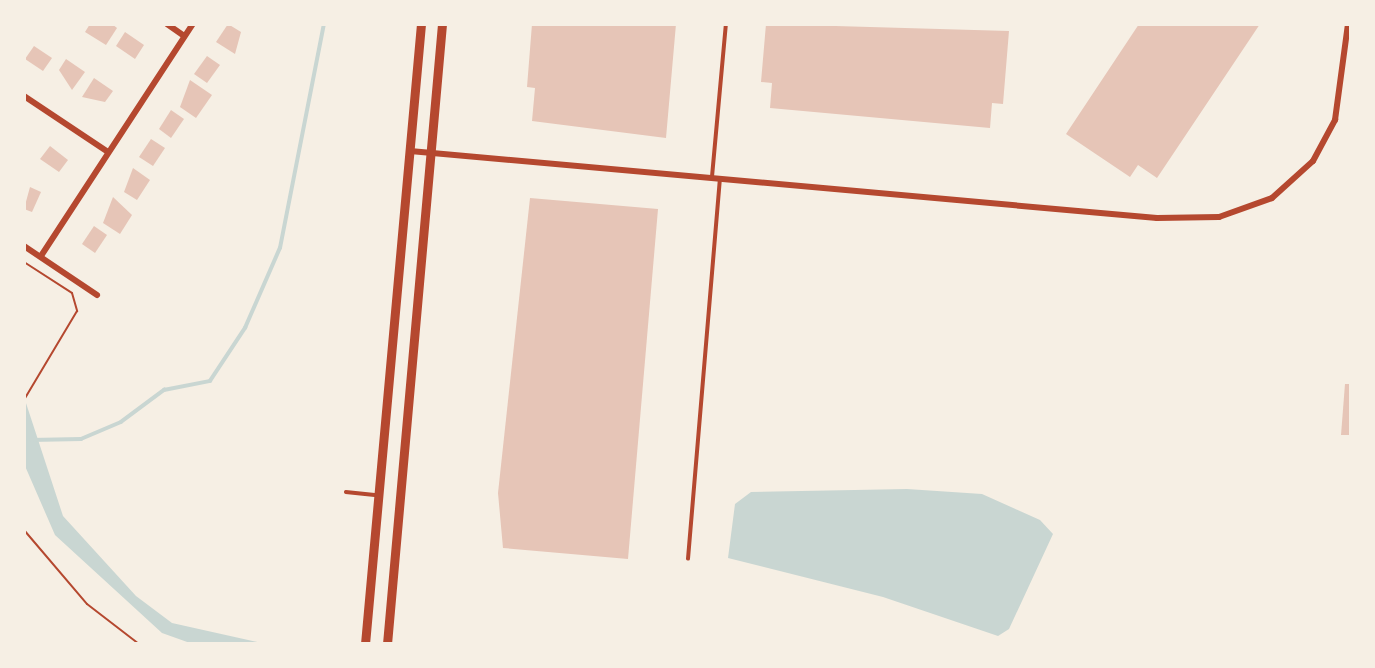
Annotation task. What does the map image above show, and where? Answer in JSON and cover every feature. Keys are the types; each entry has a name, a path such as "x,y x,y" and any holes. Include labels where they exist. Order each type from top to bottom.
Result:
{"main road":[{"path":"365,643 421,24"},
{"path":"387,643 442,24"}],"street":[{"path":"167,24 184,36"},
{"path":"41,256 192,24"},
{"path":"410,151 1157,218 1219,217 1272,198 1324,144 1340,99 1348,24"},
{"path":"24,96 108,152"},
{"path":"24,246 97,295"}],"lane":[{"path":"712,177 726,24"},
{"path":"688,559 720,179"},
{"path":"346,492 379,496"}],"path":[{"path":"24,262 72,293 74,323 24,400"},
{"path":"24,530 87,604 139,643"}],"shaded area":[{"path":"25,400 63,516 136,596 172,623 262,643 190,643 162,633 55,535 25,466"},
{"path":"907,489 982,494 1040,520 1053,534 1009,629 998,636 883,597 728,558 735,504 751,492"}],"building":[{"path":"90,24 112,24 117,28 106,45 85,32"},
{"path":"228,24 241,32 235,54 216,42"},
{"path":"532,24 676,24 666,138 532,121 535,88 527,87"},
{"path":"766,24 1009,31 1003,104 992,103 990,128 770,108 772,83 761,82"},
{"path":"1139,24 1260,24 1157,178 1138,165 1130,177 1066,134"},
{"path":"125,32 144,45 135,59 116,46"},
{"path":"34,46 52,58 43,71 25,59"},
{"path":"207,56 220,65 207,83 194,74"},
{"path":"66,59 85,72 72,90 59,70"},
{"path":"94,78 113,91 105,102 82,97"},
{"path":"190,80 212,95 196,118 180,107"},
{"path":"171,110 184,119 171,138 159,129"},
{"path":"151,139 165,148 153,166 139,157"},
{"path":"50,146 68,160 59,172 40,159"},
{"path":"133,168 150,180 137,200 124,192"},
{"path":"30,187 41,192 32,212 24,209"},
{"path":"113,197 132,215 120,234 103,223"},
{"path":"530,198 658,209 628,559 503,548 498,493"},
{"path":"94,226 107,235 95,253 82,244"},
{"path":"1345,384 1350,384 1350,435 1341,435"}],"waterway":[{"path":"31,440 81,439 121,422 164,390 210,381 245,328 280,248 324,24"}]}
